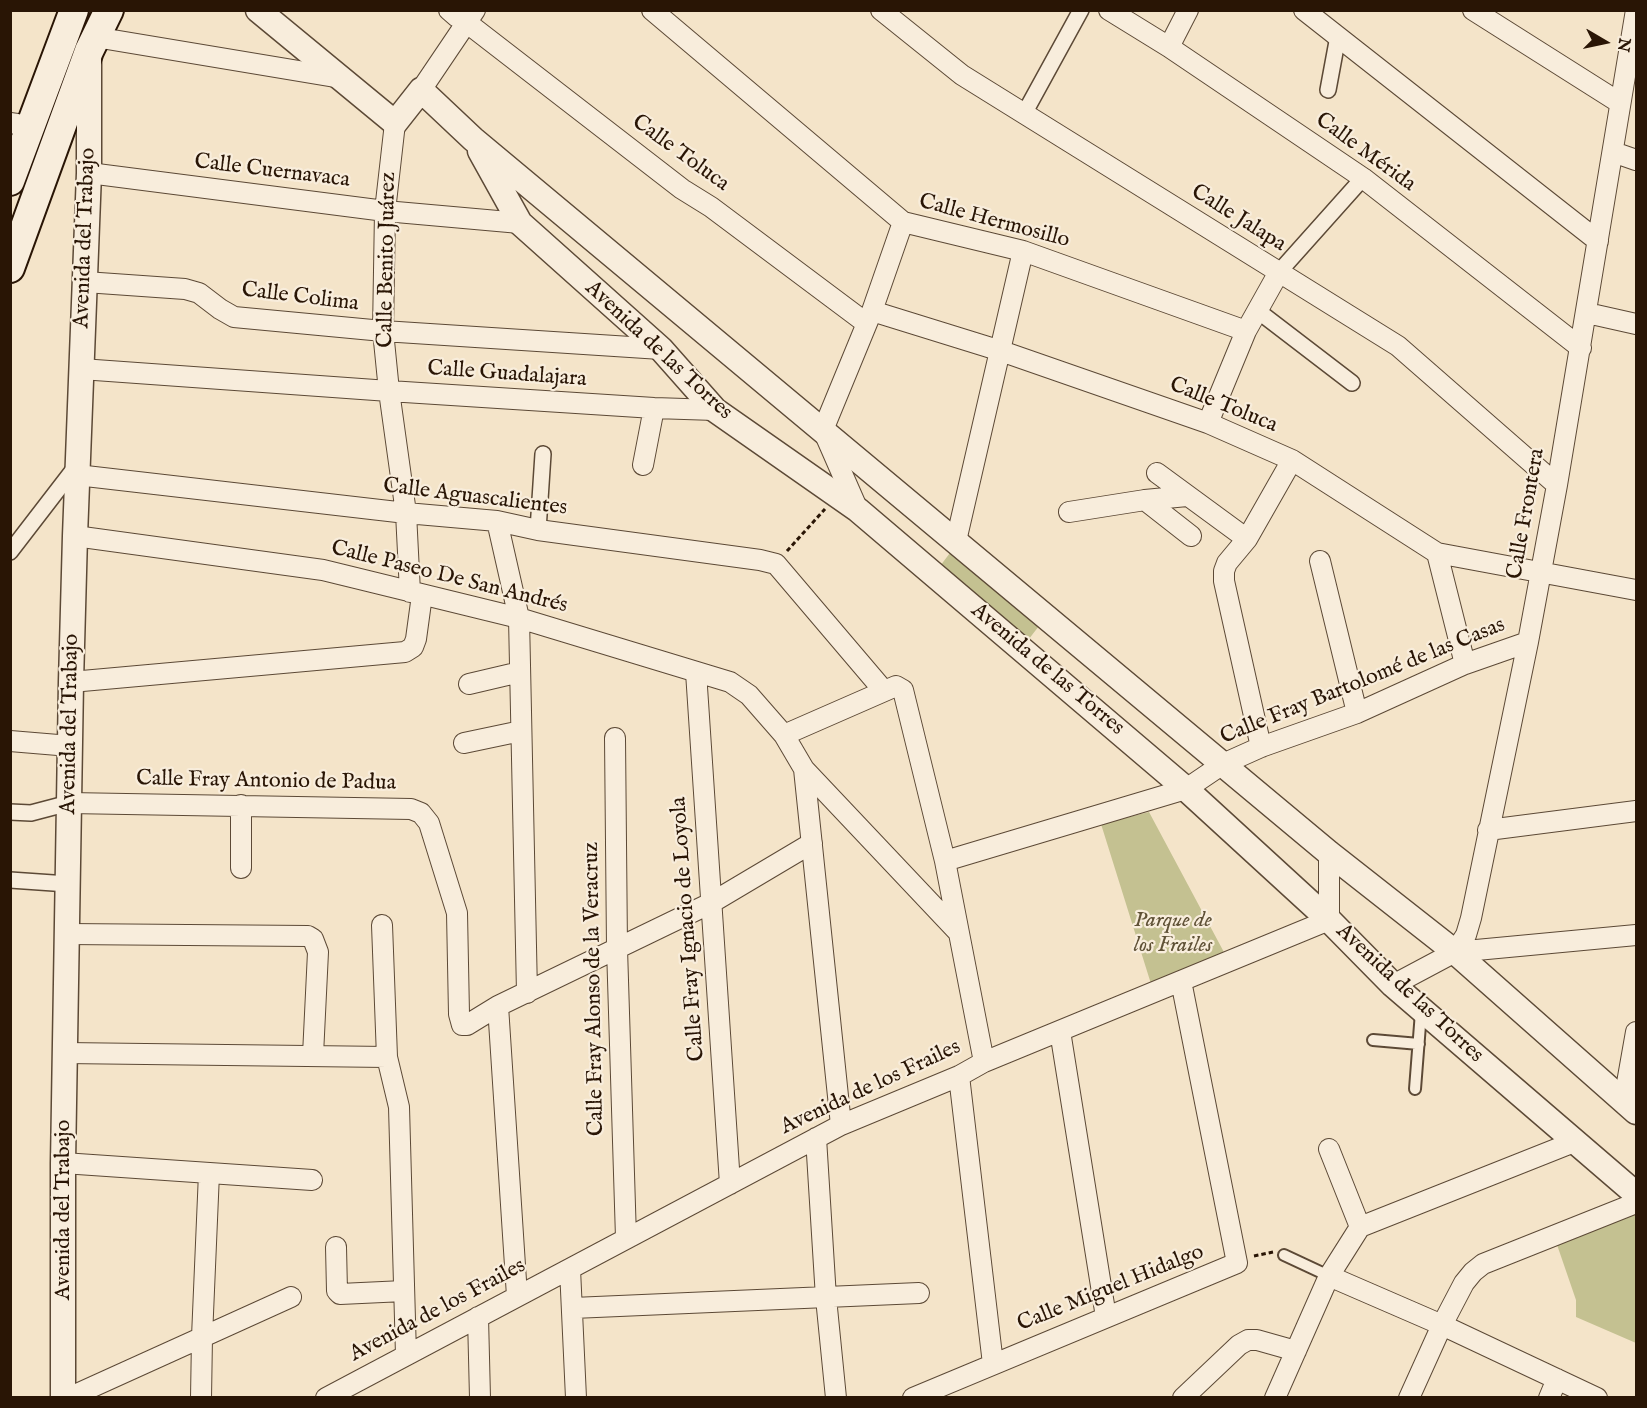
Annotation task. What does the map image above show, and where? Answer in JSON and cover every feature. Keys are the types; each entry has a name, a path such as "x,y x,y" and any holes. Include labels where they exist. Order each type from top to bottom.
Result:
{"main road":[{"path":"12,129 56,10"},
{"path":"10,181 74,10"},
{"path":"10,216 69,61 96,25"},
{"path":"10,268 96,25"}],"street":[{"path":"258,10 395,123 421,90 446,52 462,14"},
{"name":"Calle Hermosillo","path":"652,10 903,222 1023,251 1246,331"},
{"name":"Calle Jalapa","path":"881,10 962,75 1398,346 1557,485"},
{"path":"1024,114 1081,10"},
{"name":"Calle Mérida","path":"1109,10 1363,178 1581,348"},
{"path":"1168,47 1188,10"},
{"path":"1305,10 1598,241"},
{"path":"1473,10 1620,103"},
{"name":"Calle Frontera","path":"1455,952 1466,935 1471,918 1528,642 1587,313 1636,10"},
{"name":"Calle Toluca","path":"462,14 682,189 869,317 1001,351 1208,423 1292,460 1437,553 1636,590"},
{"path":"96,25 340,78"},
{"name":"Avenida del Trabajo","path":"63,1398 63,1163 71,682 77,470 96,25"},
{"path":"1328,90 1338,36"},
{"name":"Avenida de las Torres","path":"421,90 473,139 1329,853 1455,952 1630,1106"},
{"name":"Calle Benito Juárez","path":"71,682 405,652 413,647 416,639 416,593 383,331 385,211 395,123"},
{"name":"Avenida de las Torres","path":"473,139 520,223 661,349 715,410 858,510 1186,789 1329,920 1393,985 1636,1194"},
{"path":"1613,152 1636,160"},
{"name":"Calle Cuernavaca","path":"89,173 385,211 520,223"},
{"path":"1208,423 1246,331 1279,272 1363,178"},
{"path":"858,510 823,430 869,317 903,222"},
{"path":"956,541 1023,251"},
{"name":"Calle Colima","path":"85,282 185,289 199,293 219,309 234,317 383,331 661,349"},
{"path":"1258,311 1352,383"},
{"path":"1587,313 1636,324"},
{"name":"Calle Guadalajara","path":"81,369 389,392 715,410"},
{"path":"643,465 654,408"},
{"path":"538,530 543,454"},
{"path":"1261,747 1224,581 1224,571 1227,563 1247,539 1292,460"},
{"path":"10,552 77,470"},
{"name":"Calle Aguascalientes","path":"77,470 406,513 498,521 538,530 776,564"},
{"path":"1157,473 1247,539"},
{"path":"1069,512 1187,496"},
{"path":"1145,500 1191,536"},
{"path":"498,521 519,618 526,993"},
{"name":"Calle Paseo De San Andrés","path":"75,536 323,570 519,618 730,682 740,688 784,735 804,770"},
{"path":"1437,553 1465,664"},
{"path":"1320,561 1357,712"},
{"path":"776,564 893,690 945,861 984,1062"},
{"name":"Calle Fray Bartolomé de las Casas","path":"945,861 1186,789 1223,764 1261,747 1357,712 1465,664 1528,642"},
{"path":"469,684 520,672"},
{"name":"Calle Fray Ignacio de Loyola","path":"696,672 730,1184"},
{"path":"784,735 893,690"},
{"path":"464,743 521,731"},
{"name":"Calle Fray Alonso de la Veracruz","path":"615,738 617,948 626,1238"},
{"path":"10,741 70,746"},
{"path":"804,770 958,932"},
{"path":"804,770 841,1125"},
{"path":"10,812 31,813 69,803"},
{"name":"Calle Fray Antonio de Padua","path":"69,803 411,808 421,813 429,823 457,913 460,1022 462,1025 467,1025 498,1006"},
{"path":"241,805 242,868"},
{"path":"1488,830 1636,811"},
{"path":"517,1296 498,1006 711,903 812,843"},
{"path":"1329,853 1329,920"},
{"path":"10,880 68,884"},
{"name":"Avenida de los Frailes","path":"326,1398 841,1125 959,1077 984,1062 1329,920"},
{"path":"382,925 387,1057 399,1107 406,1355"},
{"path":"67,934 308,936 313,939 318,952 313,1055"},
{"path":"1393,985 1455,952 1636,935"},
{"path":"1181,981 1237,1263"},
{"path":"1060,1031 1106,1317"},
{"path":"1630,1106 1636,1032"},
{"path":"65,1053 387,1057"},
{"path":"959,1077 993,1364"},
{"path":"816,1138 826,1298 836,1398"},
{"path":"1275,1398 1329,1276 1360,1227 1574,1142"},
{"path":"1329,1149 1360,1227"},
{"path":"63,1163 312,1180"},
{"path":"201,1398 209,1173"},
{"path":"1409,1398 1442,1325 1464,1283 1473,1272 1483,1264 1636,1203"},
{"path":"336,1247 337,1291 340,1294 404,1291"},
{"name":"Calle Miguel Hidalgo","path":"913,1398 1237,1263"},
{"path":"570,1269 576,1398"},
{"path":"1329,1276 1442,1325 1597,1398"},
{"path":"573,1308 919,1293"},
{"path":"68,1398 291,1297"},
{"path":"478,1317 480,1398"},
{"path":"1183,1398 1239,1345 1248,1340 1257,1340 1296,1351"},
{"path":"1549,1398 1557,1379"}],"lane":[{"path":"1415,1089 1422,1008"},
{"path":"1373,1040 1419,1044"},
{"path":"1284,1255 1329,1276"}],"path":[{"path":"776,564 837,496"},
{"name":"Calle Miguel Hidalgo","path":"1237,1263 1261,1253 1272,1252 1284,1255"}],"green space":[{"path":"956,545 1046,617 1018,653 928,582"},
{"name":"Parque de los Frailes","path":"1149,812 1226,956 1152,987 1101,824"},
{"path":"1636,1203 1636,1343 1576,1317 1576,1300 1554,1236"}]}
